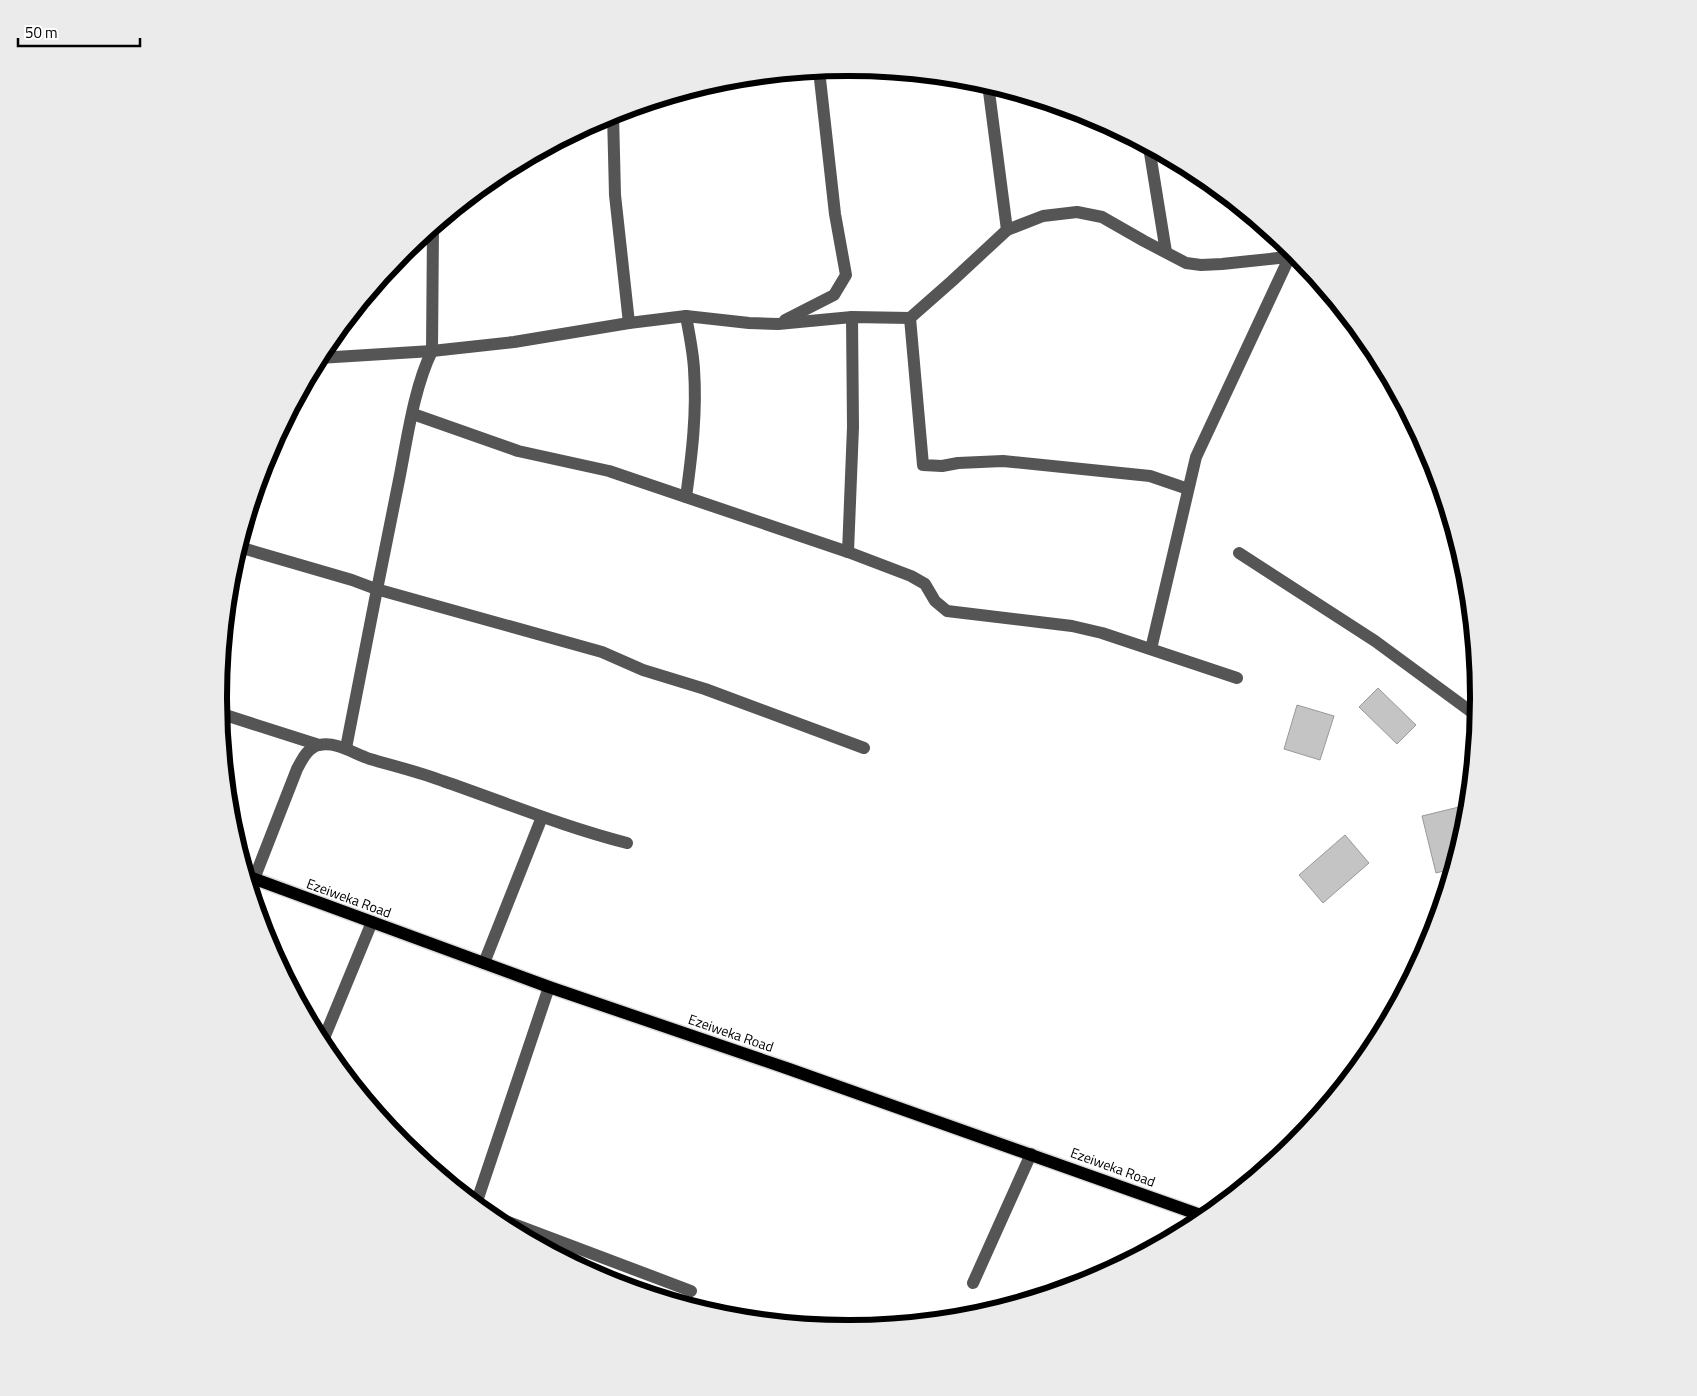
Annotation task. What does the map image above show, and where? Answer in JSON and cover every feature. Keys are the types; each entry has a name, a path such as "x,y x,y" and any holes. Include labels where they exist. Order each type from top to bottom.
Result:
{"main road":[{"name":"Ezeiweka Road","path":"254,880 549,987 1031,1154 1196,1213"}],"street":[{"path":"778,324 834,295 846,275 836,214 820,77"},
{"path":"989,92 1007,230"},
{"path":"613,123 615,195 629,322"},
{"path":"1150,155 1166,252"},
{"path":"329,357 432,351 514,342 629,322 686,316 749,323 778,324 852,317 910,318 1007,230 1044,216 1077,212 1102,217 1186,263 1201,265 1287,257"},
{"path":"346,748 376,589 413,414 424,366 432,351 433,236"},
{"path":"1151,649 1196,457 1291,262"},
{"path":"686,316 694,368 695,410 686,497"},
{"path":"848,552 853,427 852,317"},
{"path":"910,318 923,464 942,466 958,463 1003,461 1150,476 1188,489"},
{"path":"413,414 518,451 609,471 848,552 911,576 925,584 935,601 947,611 1072,626 1102,633 1237,678"},
{"path":"245,549 352,580 376,589 602,652 643,670 705,689 864,748"},
{"path":"1239,552 1375,641 1470,711"},
{"path":"227,715 319,745 334,745 346,748 367,758 440,780 584,832 627,843"},
{"path":"252,873 305,754 319,745"},
{"path":"484,963 542,817"},
{"path":"326,1034 372,922"},
{"path":"478,1197 549,987"},
{"path":"973,1283 1031,1154"},
{"path":"525,1228 691,1291"}],"building":[{"path":"1378,688 1416,725 1397,744 1359,707"},
{"path":"1297,705 1334,716 1320,760 1284,749"},
{"path":"1459,807 1458,819 1445,871 1436,873 1422,816"},
{"path":"1345,835 1369,863 1323,903 1299,875"}]}
